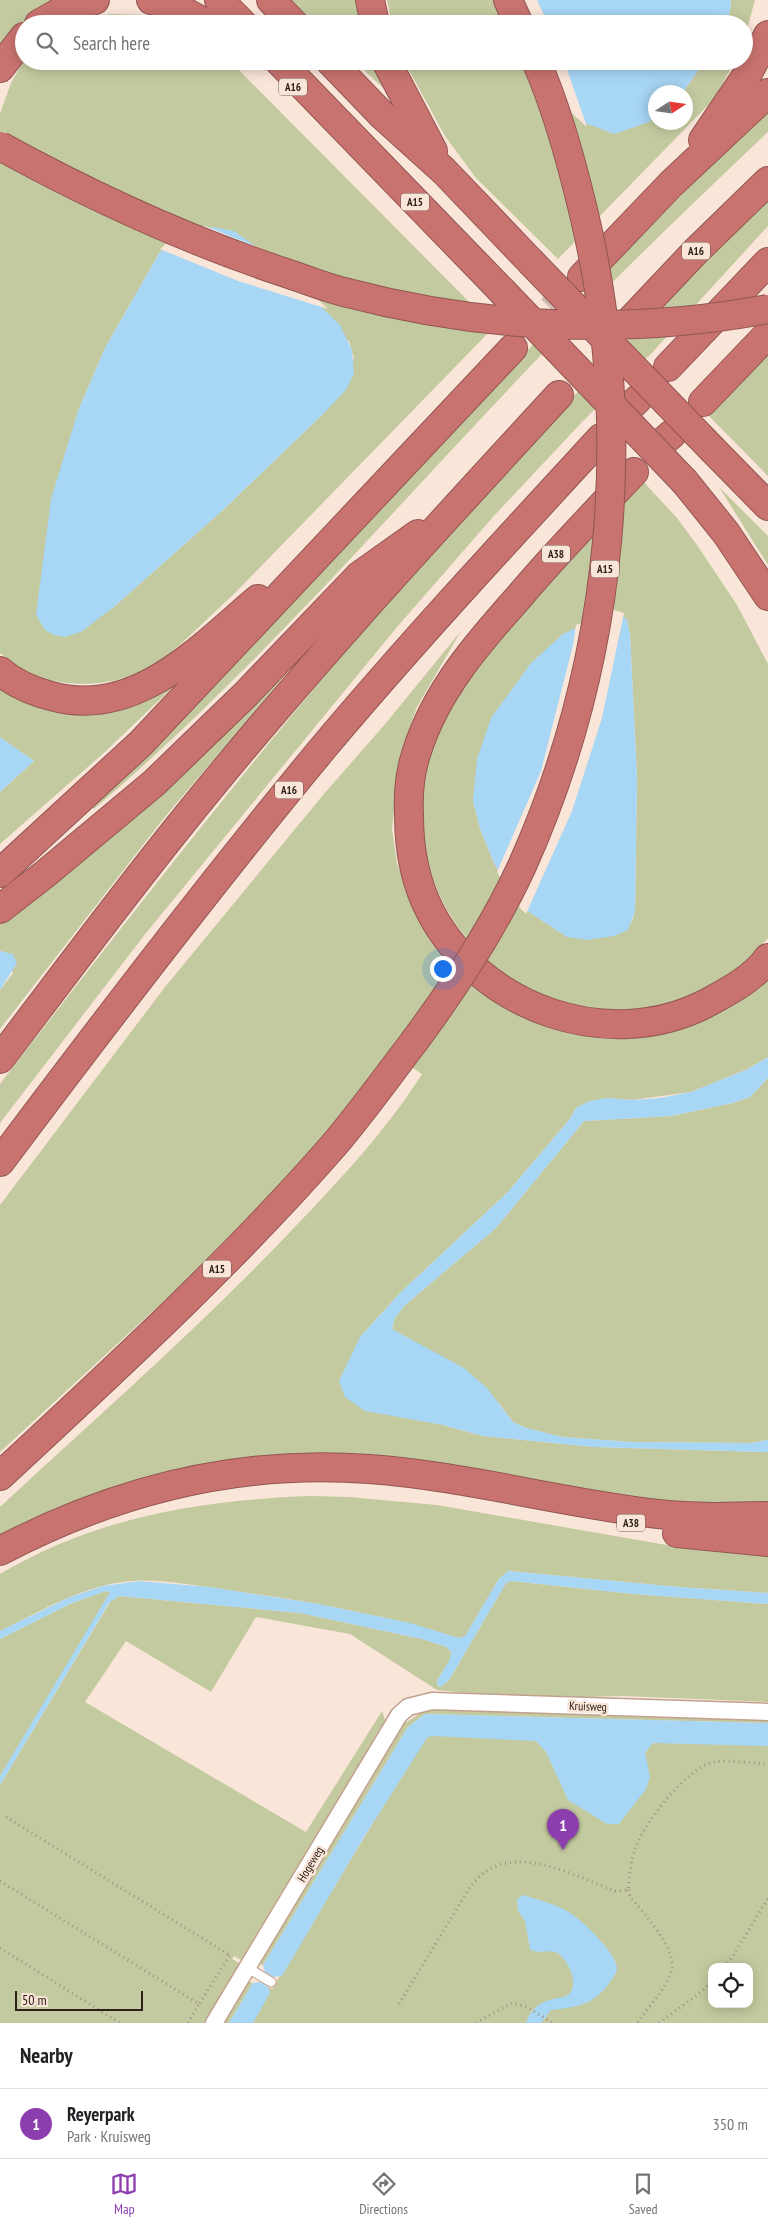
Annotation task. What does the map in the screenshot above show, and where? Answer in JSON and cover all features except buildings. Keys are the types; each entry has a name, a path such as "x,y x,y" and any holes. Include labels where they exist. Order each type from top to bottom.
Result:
{"highway":[{"path":"55,15 67,8 95,0"},
{"path":"151,0 174,6 190,15"},
{"path":"220,0 234,15"},
{"path":"271,0 285,15"},
{"path":"370,0 373,15"},
{"path":"508,0 515,15"},
{"path":"753,64 768,35"},
{"path":"0,68 15,49"},
{"name":"A16","path":"270,70 328,112"},
{"name":"A15","path":"288,70 502,291 641,393"},
{"path":"339,70 382,115 444,171 530,261 641,393 714,451 768,506"},
{"path":"390,70 444,171"},
{"name":"A15","path":"0,1476 139,1346 272,1213 334,1144 413,1043 454,984 489,927 521,868 542,819 561,766 593,646 602,592 609,529 611,428 609,369 601,294 576,179 539,70"},
{"path":"671,184 750,70"},
{"path":"582,277 671,184 768,94"},
{"path":"0,146 131,214 226,253 347,293 374,299 489,320 554,325 664,322 768,309"},
{"name":"A16","path":"627,324 696,251 768,182"},
{"path":"641,393 767,263"},
{"path":"703,402 768,334"},
{"path":"0,873 141,743 513,348"},
{"path":"641,393 685,482 726,533 768,596"},
{"path":"0,1059 184,820 314,667 559,395"},
{"name":"A16","path":"0,1162 202,896 324,748 446,606 601,438"},
{"name":"A38","path":"634,472 562,547 482,639 452,678 429,719 416,753 408,793 409,844 418,882 430,913 452,946 490,982 521,1002 558,1017 604,1025 644,1024 691,1011 731,991 768,958"},
{"path":"0,909 45,874 154,782 246,694 359,576 457,506"},
{"path":"0,671 28,689 68,700 108,699 142,689 170,671 344,528"},
{"path":"0,1551 72,1516 116,1500 176,1484 280,1466 368,1469 497,1487 658,1514 714,1518 768,1516"},
{"name":"A38","path":"497,1487 657,1530 768,1542"}],"street":[{"name":"Kruisweg","path":"408,1707 432,1701 768,1712"},
{"name":"Hogeweg","path":"214,2023 399,1715 408,1707"}],"lane":[{"path":"248,1968 266,1980"}],"path":[{"path":"637,2023 671,1974 672,1963 669,1949 630,1896 628,1890 634,1850 648,1820 674,1790 704,1766 714,1762 768,1764"},
{"path":"6,1817 230,1955 248,1968"},
{"path":"399,2004 470,1887 486,1871 507,1862 533,1862 615,1891 628,1890"},
{"path":"0,1881 199,2004"},
{"path":"727,1963 768,1898"},
{"path":"0,1948 120,2023"},
{"path":"188,2023 230,1955"},
{"path":"659,2023 701,1992 708,1984"},
{"path":"476,2023 512,2003 527,2007 553,2023"}],"green space":[{"path":"0,0 57,0 34,15 15,15 15,33 0,50"},
{"path":"288,0 362,0 363,15 304,15"},
{"path":"387,0 515,0 512,15 390,15"},
{"path":"731,0 755,0 751,15 729,15"},
{"path":"110,14 143,15 106,15"},
{"path":"18,70 239,70 494,327 237,591 192,634 149,668 115,680 77,684 41,678 15,665 0,653 0,114 11,83","holes":["178,236 349,341 354,358 323,414 223,510 115,606 78,411 105,348 160,252"]},
{"path":"364,70 383,70 395,99"},
{"path":"409,70 552,70 648,121 648,130 684,130 558,259 476,178 445,136"},
{"path":"699,70 730,70 714,99 693,121 693,85 688,85"},
{"path":"768,108 768,132 582,313 261,652 207,706 94,809 92,807 472,406"},
{"path":"768,200 768,226 650,355 583,421 493,517 397,627 146,933 0,1123 0,1084 185,847 311,692 376,615 540,431"},
{"path":"768,344 768,476 704,411"},
{"path":"640,478 677,518 697,545 737,605 768,664 768,938 751,956 732,972 686,998 662,1007 611,1014 586,1011 551,1000 519,984 490,963 466,938 446,908 432,876 423,841 421,804 426,768 444,718 470,671","holes":["627,620 630,634 637,778 635,911 632,922 567,937 523,908 495,865 480,829 473,800"]},
{"path":"719,487 768,536 768,565"},
{"path":"461,631 417,707 400,754 392,829 397,863 412,907 428,936 449,965 474,986 589,1034 768,969 768,1057 748,1069 691,1092 632,1100 607,1098 576,1108 570,1119 507,1193 401,1292 360,1337 443,1425 483,1436 594,1447 768,1452 768,1502 700,1504 606,1494 336,1457 0,1542 0,1507 184,1337 256,1267 361,1156 393,1116 422,1074 392,1054 267,1206 0,1452 0,1205 165,987"},
{"path":"307,649 164,818 0,1029 0,990 13,973 2,951 0,951 0,924"},
{"path":"0,684 80,705 112,708 140,704 175,685 106,751 0,844 0,792 34,761 0,737"},
{"path":"768,1078 768,1440 751,1443 630,1442 563,1437 526,1428 513,1422 499,1403 392,1330 395,1318 404,1306 496,1228 584,1121 671,1116 733,1103 750,1097"},
{"path":"311,1496 349,1497 437,1505 684,1548 768,1556 768,1593 679,1587 508,1571 499,1579 465,1636 459,1638 401,1622 312,1603 251,1593 146,1580 107,1585 75,1595 0,1631 0,1574 36,1554 112,1525 151,1515 190,1507 230,1502"},
{"path":"511,1581 634,1594 768,1604 768,1702 624,1696 582,1697 475,1694 437,1690 350,1634 256,1617 211,1692 126,1641 85,1702 306,1832 382,1711 385,1720 277,1906 241,1960 234,1956 232,1959 241,1964 204,2023 0,2023 0,1785 112,1599 119,1596 300,1613 422,1639 447,1647 451,1652 450,1660 437,1681 438,1686 441,1687 449,1680 506,1583"},
{"path":"106,1591 110,1592 110,1594 0,1776 0,1639 72,1603"},
{"path":"439,1708 768,1718 768,1723 425,1714 408,1727 263,1965 260,1964 258,1961 401,1726 425,1710"},
{"path":"432,1733 768,1733 768,2023 251,2023 270,1993 268,1987 272,1989 423,1741"},
{"path":"248,1981 253,1983 229,2023 223,2023"}],"water":[{"path":"515,0 731,0 729,15 512,15"},
{"path":"542,70 699,70 688,85 648,85 648,122 614,134 585,123"},
{"path":"212,227 234,231 266,254 340,325 352,350 354,373 346,390 323,414 223,510 115,606 81,632 64,637 54,635 45,630 36,615 51,499 78,411 105,348 160,252 178,236"},
{"path":"621,614 627,620 630,634 637,778 635,912 628,930 614,936 587,940 567,937 523,908 495,865 480,829 473,800 477,759 491,718 531,663 563,634 602,616"},
{"path":"0,737 34,761 0,792"},
{"path":"0,951 13,954 17,963 0,990"},
{"path":"768,1057 768,1078 750,1097 733,1103 671,1116 584,1121 496,1228 404,1306 395,1318 392,1329 464,1368 487,1388 513,1422 526,1428 563,1437 630,1442 751,1443 768,1440 768,1452 594,1447 483,1436 443,1425 365,1411 345,1397 339,1381 360,1337 401,1292 507,1193 570,1119 576,1108 589,1101 607,1098 632,1100 660,1098 691,1092 748,1069"},
{"path":"508,1571 679,1587 768,1593 768,1604 634,1594 511,1581 506,1583 449,1680 441,1687 438,1686 437,1681 450,1659 451,1652 447,1647 422,1639 300,1613 119,1596 109,1603 0,1785 0,1776 110,1592 106,1591 72,1603 0,1639 0,1631 68,1598 103,1586 139,1581 209,1587 319,1604 410,1623 459,1638 465,1636 499,1579"},
{"path":"425,1714 768,1723 768,1746 653,1743 645,1753 650,1777 646,1789 619,1824 607,1824 568,1800 546,1752 536,1741 432,1736 427,1738 364,1837 282,1976 274,1977 265,1972 263,1965 408,1727"},
{"path":"523,1895 547,1902 576,1917 605,1946 617,1968 610,1982 598,1996 585,2004 551,2010 541,2023 526,2023 537,2006 546,2001 568,1995 573,1985 573,1980 566,1962 559,1954 552,1951 537,1952 530,1949 525,1921 518,1911 517,1900"},
{"path":"260,1982 268,1987 270,1993 253,2023 229,2023 253,1983"}],"pier":[{"path":"512,0 537,0 544,15 510,15"},
{"path":"539,70 567,70 587,127 564,106"},
{"path":"205,226 265,250 328,309 238,281 160,249 177,234"},
{"path":"614,610 624,613 602,718 572,811 526,914 497,872 541,771 573,645 576,625"}],"tunnel":[{"path":"551,309 581,278"}],"place":[{"name":"Reyerpark","path":"563,1850"}]}
